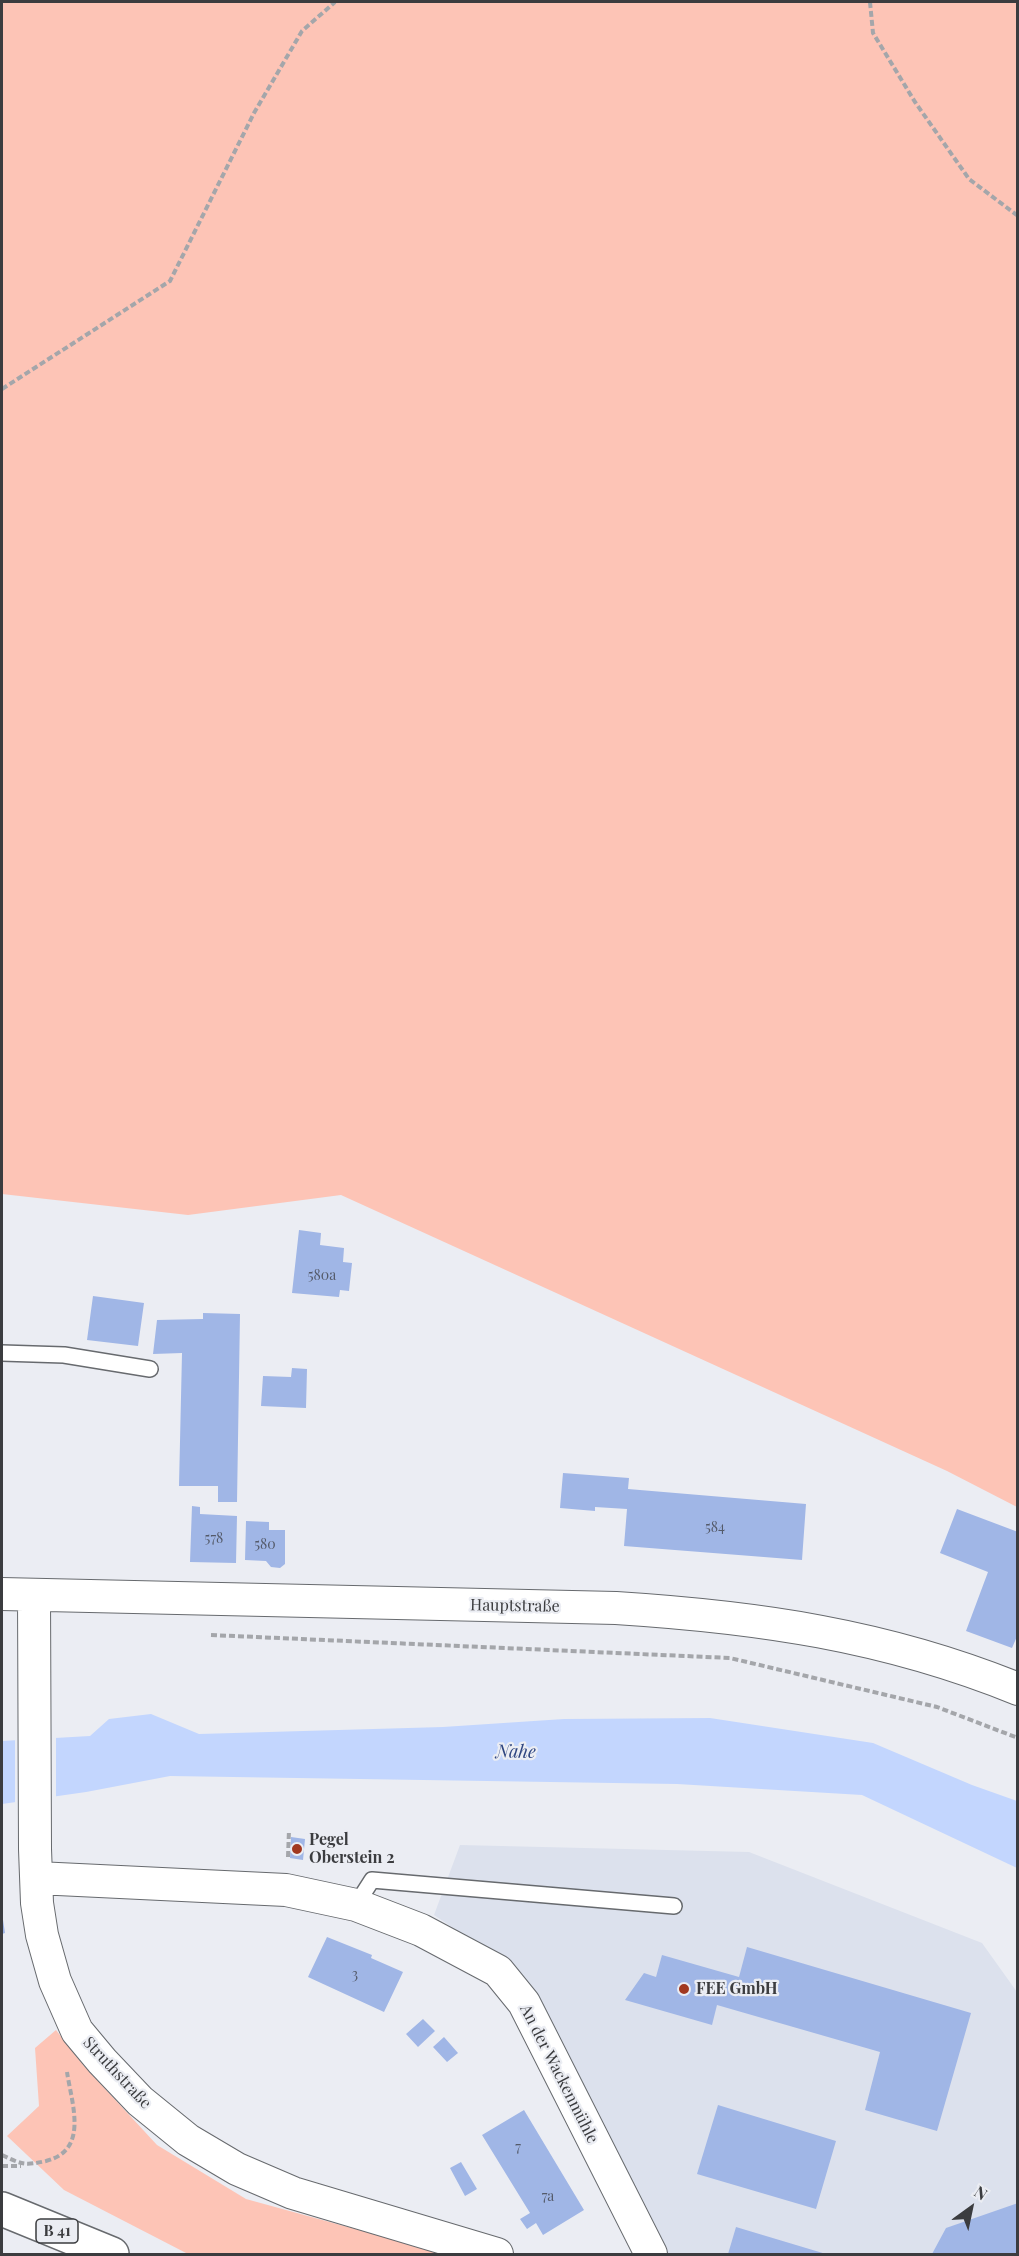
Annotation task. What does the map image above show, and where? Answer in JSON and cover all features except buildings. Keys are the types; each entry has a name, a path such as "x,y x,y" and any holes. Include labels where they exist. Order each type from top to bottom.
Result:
{"main road":[{"name":"B 41","path":"2,2209 112,2254"}],"street":[{"name":"Hauptstraße","path":"2,1594 616,1608 698,1614 846,1635 925,1656 1017,1689"},
{"name":"Struthstraße","path":"34,1596 36,1864 42,1935 55,1981 77,2031 140,2101 188,2140 237,2169 293,2193 497,2254"},
{"name":"An der Wackenmühle","path":"36,1864 285,1890 356,1905 421,1930 498,1971 524,2003 651,2254"}],"lane":[{"path":"2,1353 64,1355 150,1369"},
{"path":"356,1905 372,1880 674,1906"}],"path":[{"path":"2,389 170,281 254,113 302,31 335,2"},
{"path":"870,2 873,33 915,102 969,179 1017,216"},
{"path":"207,1634 730,1658 937,1707 1017,1738"},
{"path":"2,2166 25,2166 57,2158 68,2150 76,2127 64,2052 77,2031"},
{"path":"2,2155 25,2166"}],"shaded area":[{"path":"2,2 1017,2 1017,1507 947,1471 341,1195 188,1215 2,1194"},
{"path":"460,1845 749,1852 982,1943 1017,1992 1017,2254 663,2254 514,1969 434,1915"},
{"path":"56,2030 84,2066 157,2145 246,2199 446,2254 188,2254 64,2190 7,2136 39,2106 35,2048"}],"water":[{"name":"Nahe","path":"151,1714 199,1734 443,1727 564,1719 710,1718 873,1743 972,1785 1017,1801 1017,1868 862,1795 677,1784 170,1776 86,1792 2,1804 2,1741 90,1736 109,1719"}],"pier":[{"path":"56,1735 56,1799 15,1805 15,1737"}],"place":[{"name":"Pegel Oberstein 2","path":"297,1849"},
{"name":"FEE GmbH","path":"684,1989"}]}
